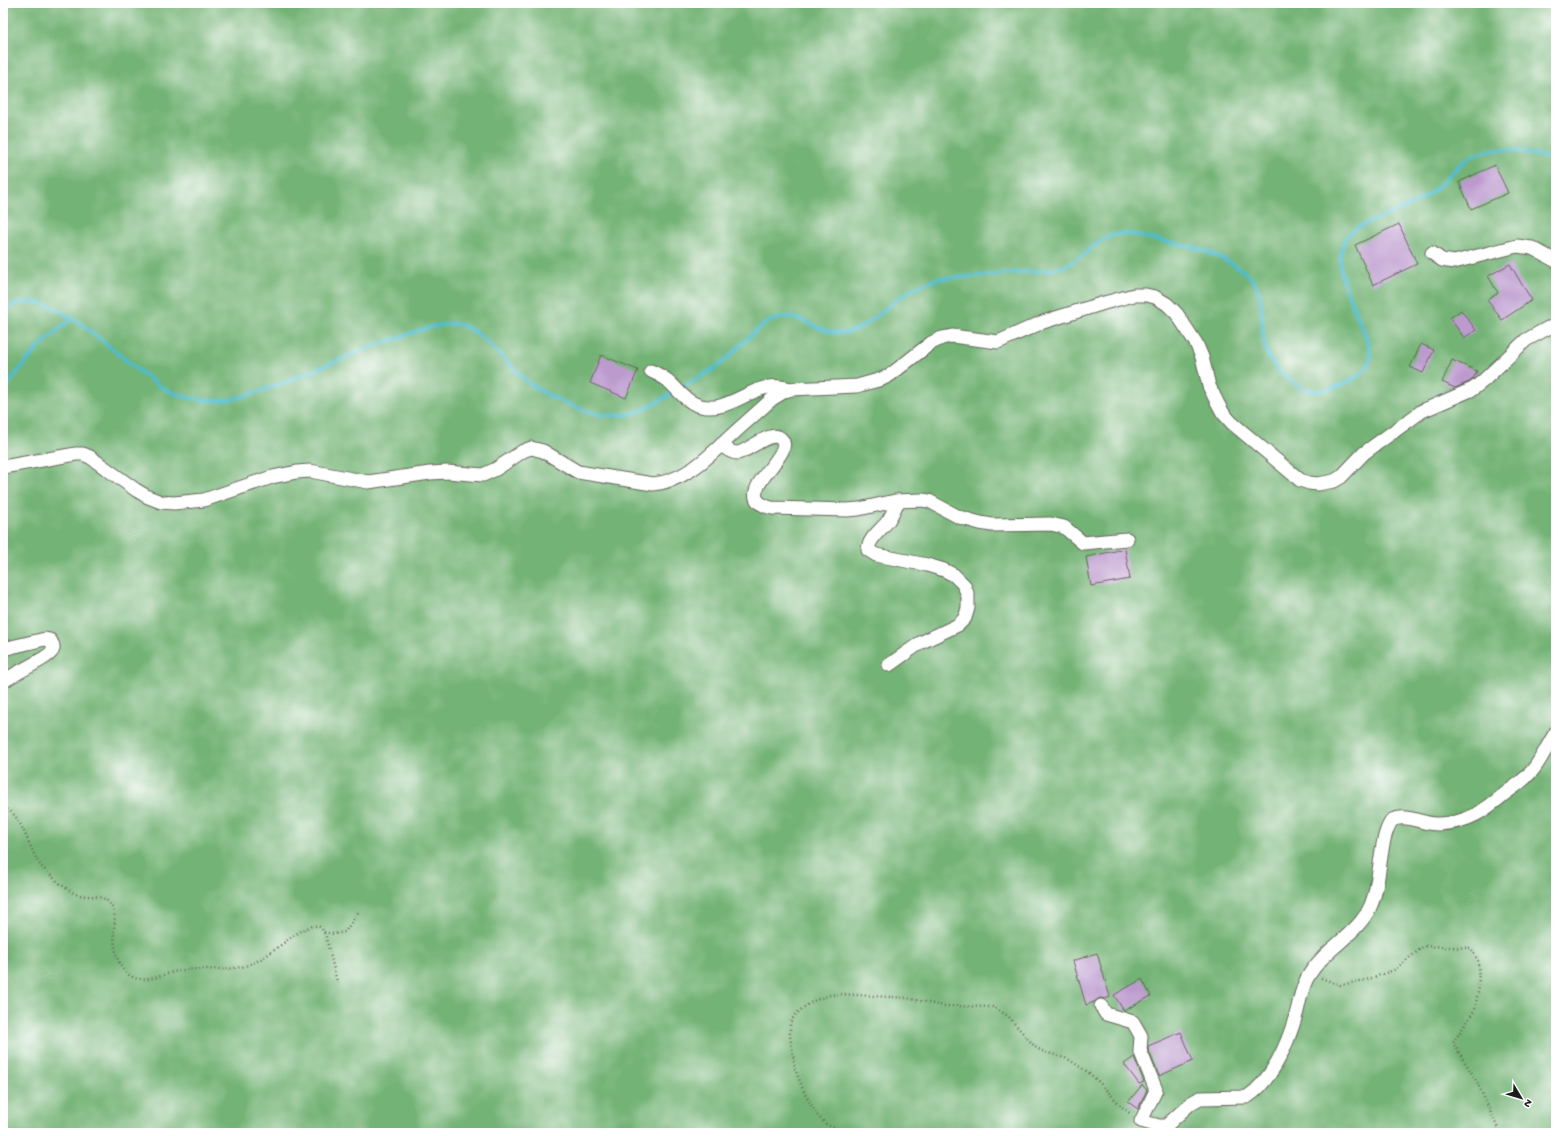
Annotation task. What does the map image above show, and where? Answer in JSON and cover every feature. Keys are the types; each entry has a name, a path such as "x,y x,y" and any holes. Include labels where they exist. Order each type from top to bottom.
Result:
{"street":[{"path":"1432,253 1442,260 1454,262 1518,246 1524,246 1556,261"},
{"path":"3,466 83,454 90,456 136,490 148,497 161,502 174,503 204,500 272,477 297,472 310,471 368,482 430,473 447,472 483,475 496,469 523,451 531,448 544,451 578,472 658,484 672,481 684,475 785,390 832,388 870,383 890,374 920,351 942,338 952,336 998,342 1043,322 1104,302 1134,295 1146,295 1155,297 1177,314 1196,343 1202,357 1209,386 1223,413 1232,424 1300,480 1309,483 1327,484 1341,477 1364,453 1422,411 1473,389 1526,340 1548,328 1556,327"},
{"path":"651,371 668,381 685,399 695,405 710,407 727,405 763,388 774,386 791,389"},
{"path":"721,445 737,452 755,445 768,437 778,437 782,440 784,444 783,450 763,478 756,493 756,498 759,502 766,506 847,510 898,501 922,500 929,501 959,517 980,523 992,525 1051,524 1064,527 1083,543 1128,539"},
{"path":"889,665 920,643 958,625 965,618 968,608 968,596 964,585 954,575 944,570 927,565 876,555 868,550 870,543 893,514 898,501"},
{"path":"3,649 45,639 50,640 53,644 51,653 3,682"},
{"path":"1101,1006 1106,1014 1133,1022 1141,1036 1140,1050 1156,1090 1141,1122 1166,1126 1191,1103 1200,1098 1247,1097 1263,1082 1283,1052 1301,994 1310,973 1318,963 1355,928 1368,912 1376,890 1386,831 1392,820 1397,818 1405,818 1432,824 1441,824 1469,818 1481,813 1519,783 1532,770 1556,732"}],"path":[{"path":"3,809 10,811 24,830 31,850 40,865 70,891 78,895 104,898 110,903 114,911 115,919 115,951 120,965 125,973 140,979 197,968 231,969 245,967 257,962 308,928 314,926 319,927 324,932 338,986"},
{"path":"324,932 333,934 345,932 359,911"},
{"path":"1310,973 1340,985 1366,980 1394,970 1424,946 1471,948 1478,961 1479,987 1475,1009 1453,1043 1476,1080 1500,1133"},
{"path":"857,1133 837,1129 827,1125 817,1115 805,1094 795,1069 790,1035 790,1023 795,1015 803,1008 830,995 842,994 907,998 943,1006 993,1007 1008,1016 1035,1047 1042,1051 1068,1059 1089,1073 1122,1107 1141,1122"}],"green space":[{"path":"3,3 1556,3 1556,1133 3,1133"}],"building":[{"path":"1495,165 1508,193 1471,209 1459,182"},
{"path":"1399,224 1417,264 1373,285 1355,245"},
{"path":"1510,264 1532,300 1502,320 1487,300 1498,293 1488,276"},
{"path":"1461,310 1476,330 1464,338 1450,318"},
{"path":"1421,344 1434,350 1423,373 1410,367"},
{"path":"601,355 638,370 626,398 590,383"},
{"path":"1452,360 1477,371 1473,379 1455,388 1442,382"},
{"path":"1125,549 1130,579 1091,586 1086,557"},
{"path":"1097,953 1110,997 1105,999 1100,998 1086,1005 1073,961"},
{"path":"1142,979 1151,996 1124,1011 1114,995"},
{"path":"1181,1032 1193,1061 1159,1076 1148,1046"},
{"path":"1134,1057 1144,1082 1139,1084 1124,1064"},
{"path":"1142,1085 1147,1090 1138,1109 1128,1102"}],"waterway":[{"path":"3,310 25,302 33,302 49,306 66,314 83,326 150,380 165,389 183,396 216,401 236,399 267,389 369,348 421,330 431,327 455,324 466,327 485,340 522,377 537,389 565,403 586,411 603,415 617,415 645,409 706,374 722,363 760,328 775,319 784,317 792,318 832,332 849,332 865,325 908,292 937,279 1050,270 1065,266 1075,261 1099,242 1108,237 1124,234 1199,249 1231,263 1247,274 1256,285 1259,293 1262,311 1263,337 1267,353 1270,358 1279,370 1293,382 1306,390 1319,391 1327,390 1353,379 1366,369 1370,360 1370,350 1367,340 1344,284 1341,271 1340,258 1343,245 1350,232 1358,227 1422,199 1441,184 1464,161 1477,154 1488,151 1511,150 1556,160"},
{"path":"3,391 34,352 72,319"}]}
